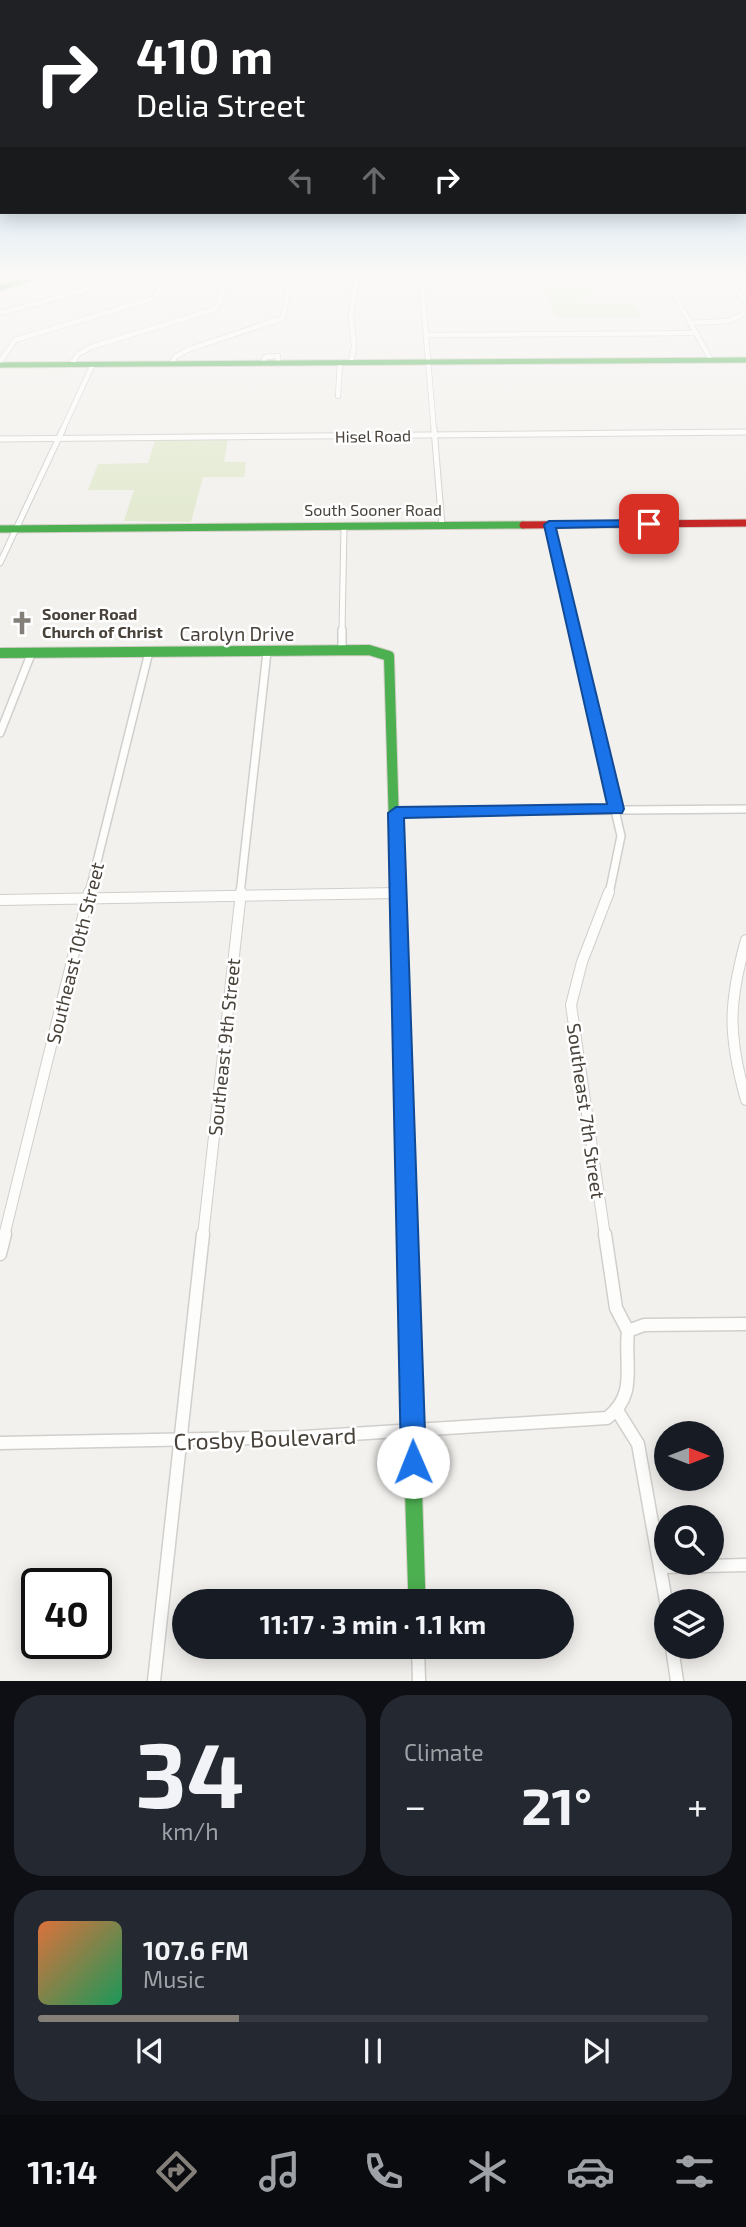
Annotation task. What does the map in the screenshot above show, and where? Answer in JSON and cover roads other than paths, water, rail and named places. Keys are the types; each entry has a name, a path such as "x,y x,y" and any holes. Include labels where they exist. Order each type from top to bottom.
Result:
{"street":[{"path":"71,365 78,354"},
{"path":"171,365 179,354"},
{"path":"338,396 348,354"},
{"path":"428,354 442,526"},
{"path":"708,354 711,360"},
{"path":"0,363 171,365 746,360"},
{"path":"0,563 93,365"},
{"name":"Hisel Road","path":"0,439 746,432"},
{"name":"South Sooner Road","path":"0,529 746,523"},
{"name":"Southeast 7th Street","path":"549,525 621,836 618,867 581,961 571,1005 572,1027 616,1308 628,1331"},
{"path":"342,650 344,526"},
{"name":"Carolyn Drive","path":"0,653 369,650 389,656 396,813"},
{"path":"0,733 32,652"},
{"name":"Southeast 10th Street","path":"0,1254 149,652"},
{"name":"Southeast 9th Street","path":"154,1681 267,652"},
{"path":"417,1589 396,893 396,813 746,809"},
{"path":"0,900 396,893"},
{"path":"746,940 731,994 729,1021 730,1039 746,1100"},
{"path":"654,1530 638,1444 618,1412 627,1399 630,1383 625,1345 628,1331 644,1325 746,1324"},
{"name":"Crosby Boulevard","path":"0,1443 180,1443 413,1434 607,1419 618,1412"},
{"path":"724,1566 746,1565"},
{"path":"418,1659 419,1681"},
{"path":"674,1659 677,1681"}],"place":[{"name":"Sooner Road Church of Christ","path":"22,623"}]}
